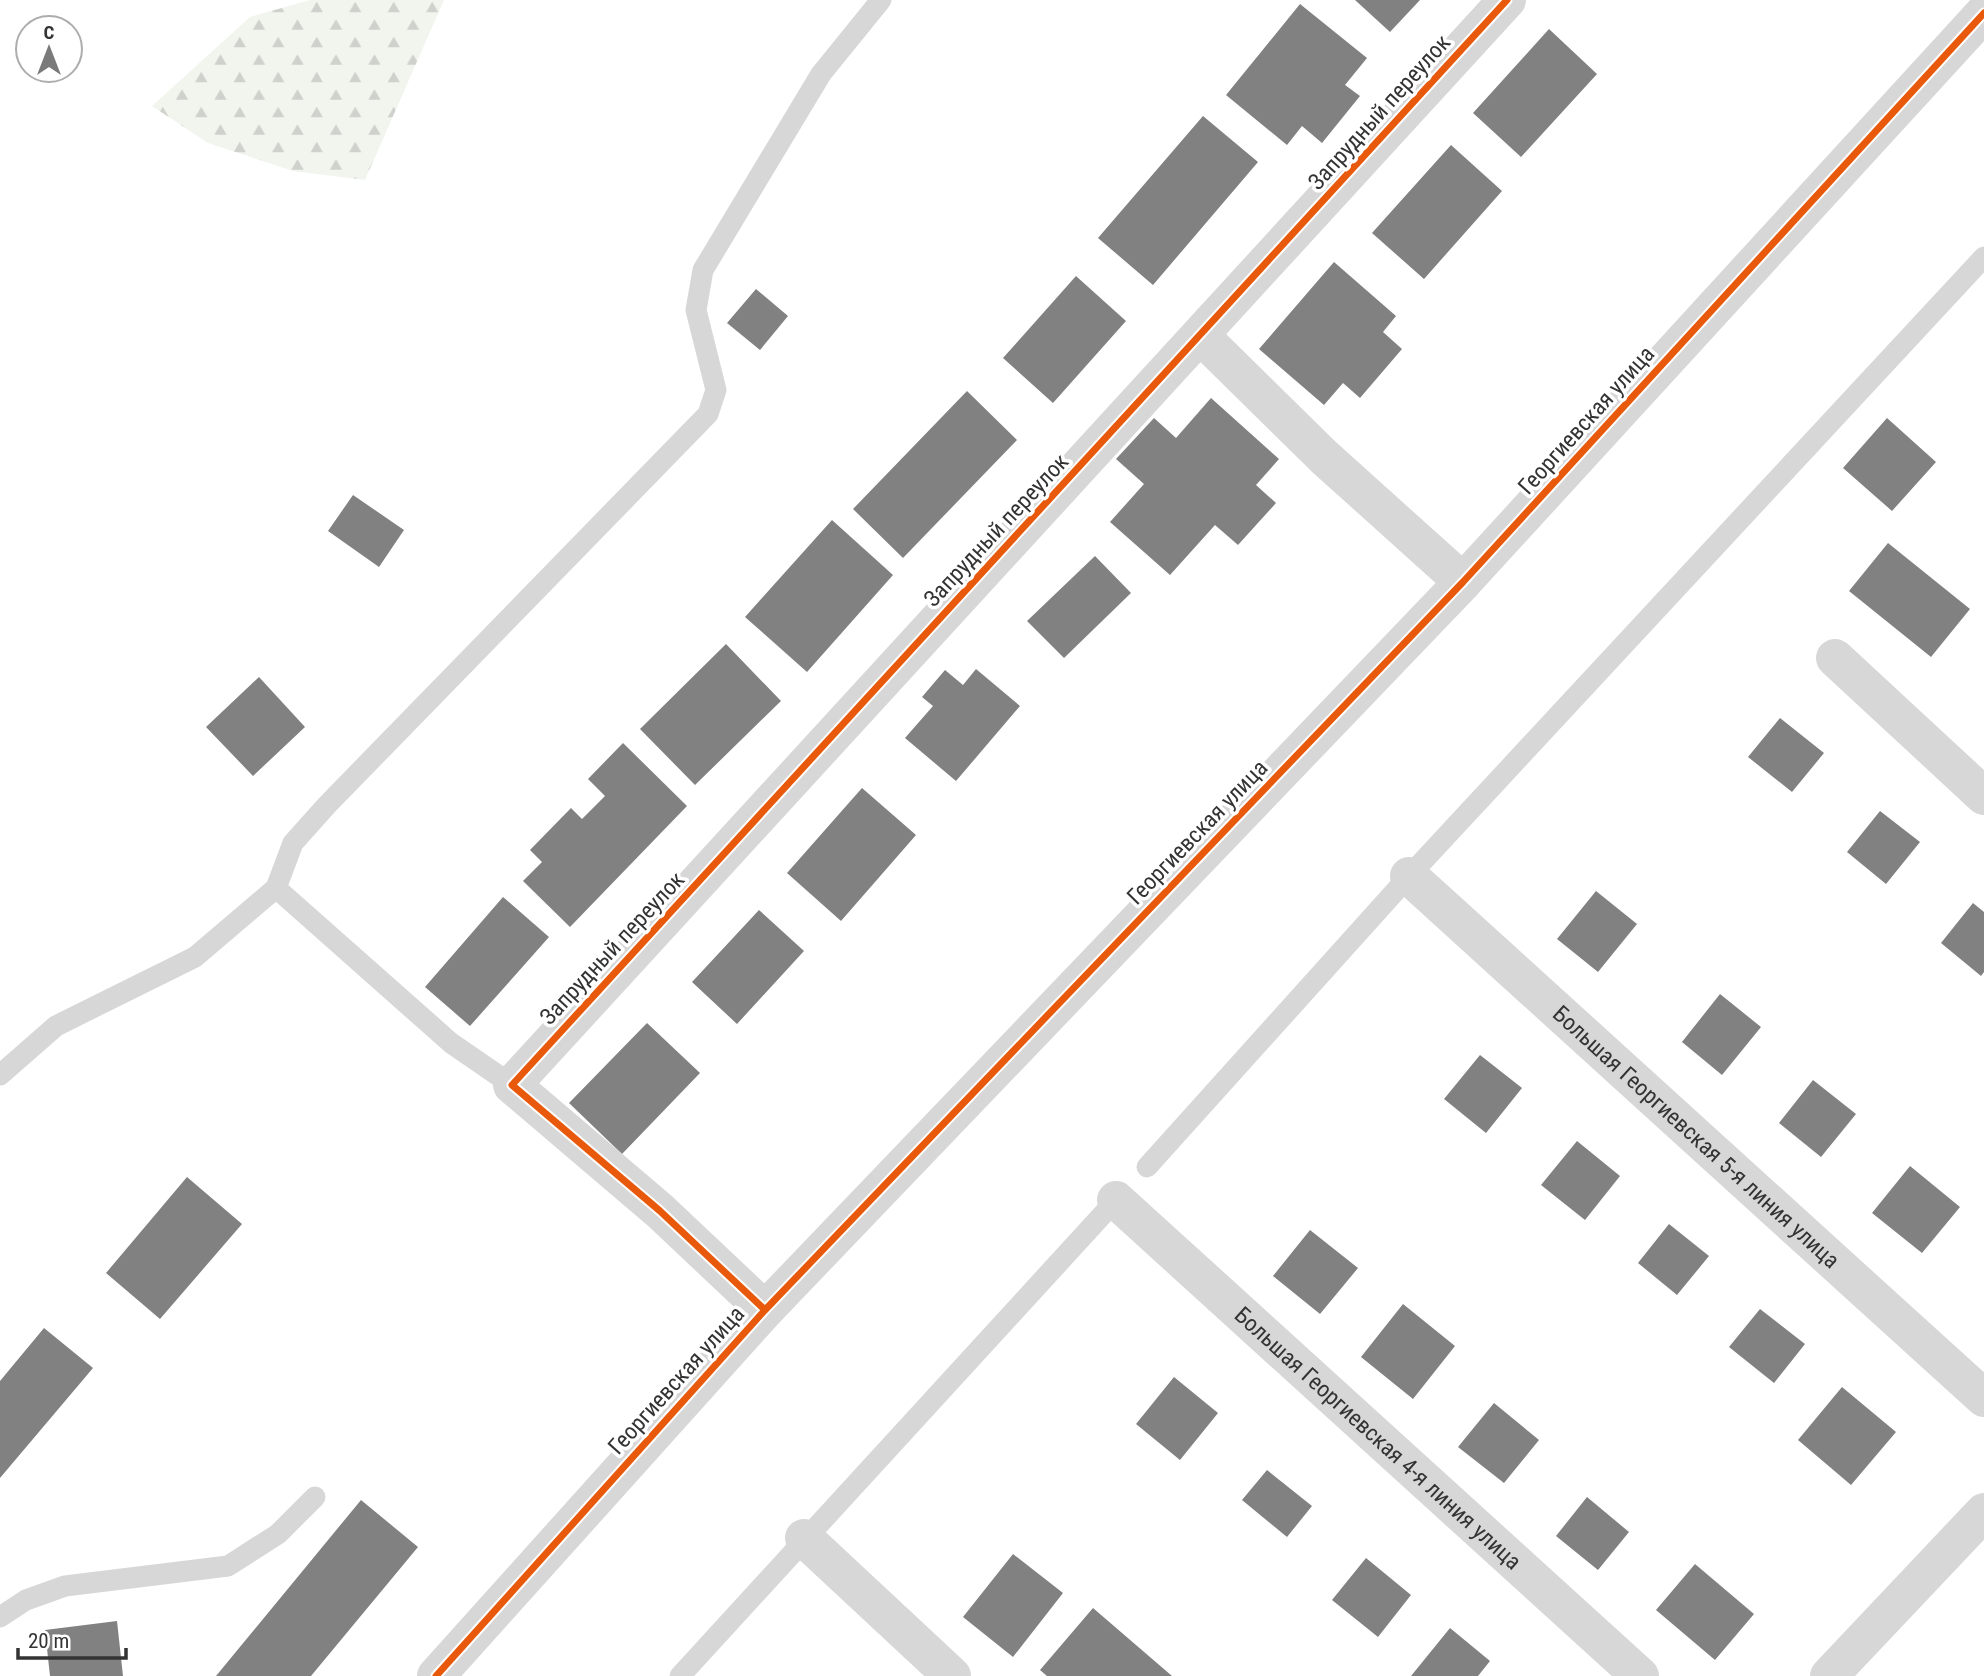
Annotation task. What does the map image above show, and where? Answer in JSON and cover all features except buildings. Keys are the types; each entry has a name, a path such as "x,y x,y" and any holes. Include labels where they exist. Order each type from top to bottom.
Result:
{"street":[{"name":"Запрудный переулок","path":"512,1085 1507,0"},
{"name":"Георгиевская улица","path":"436,1676 765,1310 1463,582 1984,13"},
{"path":"1201,336 1324,457 1463,582"},
{"path":"1835,658 1984,796"},
{"name":"Большая Георгиевская 5-я линия улица","path":"1409,876 1984,1398"},
{"path":"512,1085 660,1211 765,1310"},
{"name":"Большая Георгиевская 4-я линия улица","path":"1116,1200 1640,1676"},
{"path":"1829,1676 1984,1512"},
{"path":"804,1538 952,1676"}],"lane":[{"path":"0,1075 56,1026 195,957 276,888 293,844 327,805 708,414 716,390 696,310 703,270 821,74 881,0"},
{"path":"1147,1167 1409,876 1984,257"},
{"path":"276,888 451,1043 512,1085"},
{"path":"680,1676 1116,1200"},
{"path":"0,1617 26,1600 65,1586 228,1566 278,1534 315,1497"}],"green space":[{"path":"310,0 444,0 365,180 293,171 208,143 152,106 250,17"}],"cycle path":[{"path":"765,1310 660,1211 512,1085 1507,0"},
{"path":"436,1676 765,1310 1463,582 1984,13"}]}
